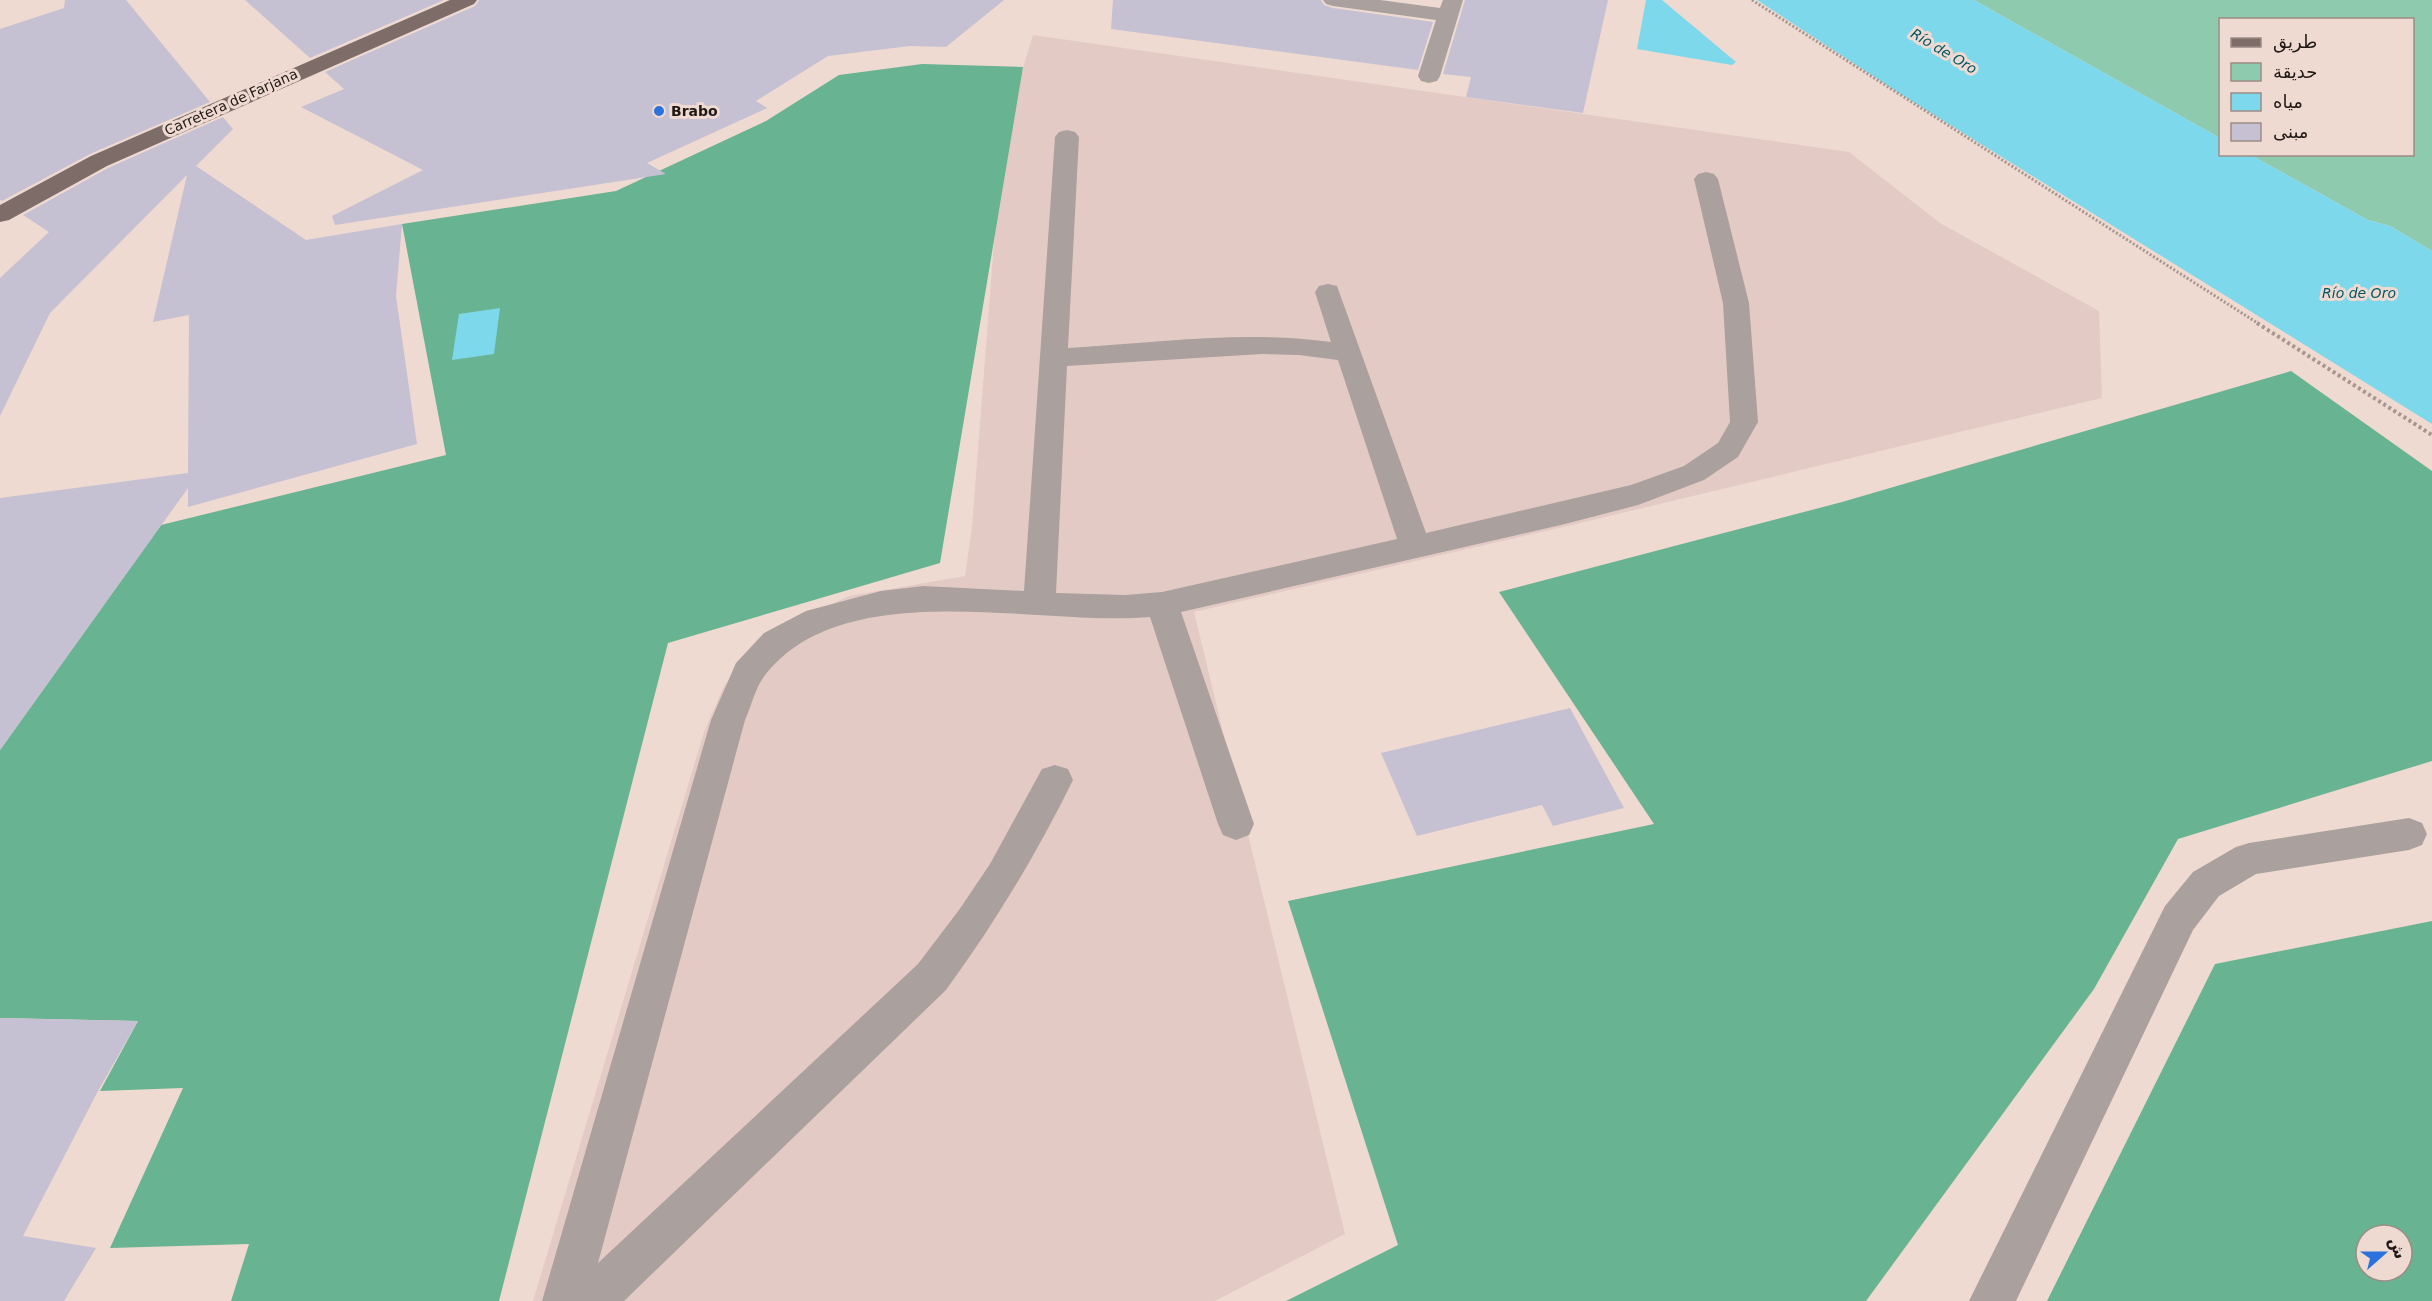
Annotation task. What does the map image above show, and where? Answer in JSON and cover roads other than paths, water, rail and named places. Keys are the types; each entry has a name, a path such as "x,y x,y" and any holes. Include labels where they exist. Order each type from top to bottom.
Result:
{"main road":[{"name":"Carretera de Farjana","path":"0,215 99,160 467,0"}],"lane":[{"path":"1333,0 1450,8 1429,76"},
{"path":"1039,604 1067,137"},
{"path":"565,1301 728,720 748,672 776,642 817,620 881,603 923,598 1125,608 1162,604 1638,494 1694,473 1728,450 1744,423 1736,303 1706,179"},
{"path":"1328,292 1415,547"},
{"path":"1054,358 1262,345 1299,346 1349,353"},
{"path":"1162,604 1236,824"},
{"path":"591,1301 932,977 973,922 1003,876 1055,780"},
{"path":"1992,1301 2180,918 2206,884 2249,859 2409,834"}],"water":[{"path":"1646,0 1662,0 1736,62 1732,65 1637,49"},
{"name":"Río de Oro","path":"1757,0 1974,0 2219,137 2219,156 2253,156 2368,220 2390,226 2432,251 2432,424 1902,95"},
{"path":"500,308 494,354 452,360 459,314"}],"place":[{"name":"Brabo","path":"659,111"}]}
